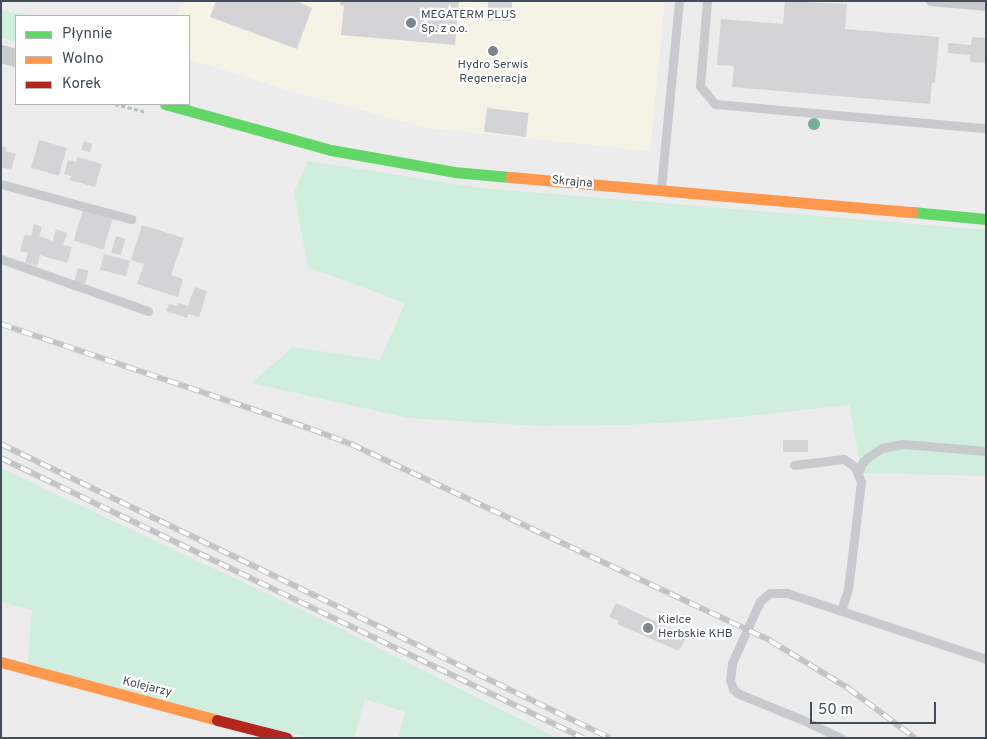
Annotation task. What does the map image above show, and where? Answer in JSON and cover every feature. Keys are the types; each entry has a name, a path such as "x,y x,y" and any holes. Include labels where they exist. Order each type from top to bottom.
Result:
{"street":[{"path":"1,54 15,58"},
{"name":"Skrajna","path":"169,105 331,150 406,165 460,173 986,219"},
{"name":"Kolejarzy","path":"1,662 95,689 287,738"}],"lane":[{"path":"661,191 679,1"},
{"path":"707,1 700,86 715,104 986,128"},
{"path":"930,1 986,6"},
{"path":"1,184 131,219"},
{"path":"1,259 148,311"},
{"path":"858,474 862,463 868,456 882,448 902,444 986,451"},
{"path":"794,465 844,459 855,467 862,482 848,590 841,610"},
{"path":"841,738 739,694 730,680 729,671 760,601 770,593 787,592 986,660"}],"shaded area":[{"path":"182,1 665,1 650,151 428,128 283,89 190,59 190,15 176,15"}],"green space":[{"path":"1,10 28,15 15,15 15,42 1,37"},
{"path":"308,161 481,188 986,230 986,476 862,473 849,405 710,420 626,425 541,426 408,418 251,383 293,347 380,360 405,303 308,267 294,192"},
{"path":"1,468 329,623 557,738 398,738 405,712 365,699 354,738 310,738 100,686 28,663 32,610 1,602"}],"building":[{"path":"216,1 296,1 312,8 297,49 210,17"},
{"name":"MEGATERM PLUS Sp. z o.o.","path":"340,1 459,1 455,45 341,35 344,6 340,5"},
{"path":"488,1 512,1 512,21 488,21"},
{"path":"785,1 847,4 845,29 939,37 935,83 932,83 930,104 732,87 734,66 717,65 721,19 783,24"},
{"path":"972,37 986,38 985,63 970,62 970,55 948,53 948,43 971,45"},
{"path":"487,108 529,113 526,137 484,132"},
{"path":"39,140 67,148 59,176 31,168"},
{"path":"84,141 93,144 90,152 81,150"},
{"path":"1,146 7,148 6,151 16,154 11,170 1,167"},
{"path":"77,157 102,164 95,187 70,180 71,176 64,174 68,160 76,162"},
{"path":"83,210 113,219 103,250 74,241"},
{"path":"34,224 42,227 39,236 53,241 56,229 67,233 63,245 72,247 67,263 40,255 37,266 25,263 28,253 20,251 25,234 31,236"},
{"path":"142,225 184,238 171,275 183,279 178,297 137,284 144,264 131,260"},
{"path":"116,236 126,239 121,255 111,252"},
{"path":"104,254 130,261 126,276 100,269"},
{"path":"78,268 89,271 85,284 74,282"},
{"path":"195,287 207,291 199,317 188,314 187,318 166,311 169,304 177,306 178,303 188,306"},
{"path":"783,440 808,440 808,452 783,452"},
{"name":"Kielce Herbskie KHB","path":"616,603 687,636 679,651 617,624 619,621 609,617"}],"railway":[{"path":"1,324 351,444 771,641 848,688 915,738"},
{"path":"1,444 610,738"},
{"path":"1,458 583,738"}],"traffic: fast":[{"path":"169,105 331,150 454,172 510,177"},
{"path":"912,212 986,219"}],"traffic: slow":[{"path":"510,177 912,212"},
{"path":"1,662 217,720"}],"traffic: jam":[{"path":"217,720 287,738"}],"place":[{"name":"MEGATERM PLUS Sp. z o.o.","path":"411,23"},
{"name":"Hydro Serwis Regeneracja","path":"493,51"},
{"name":"Kielce Herbskie KHB","path":"648,628"}]}
